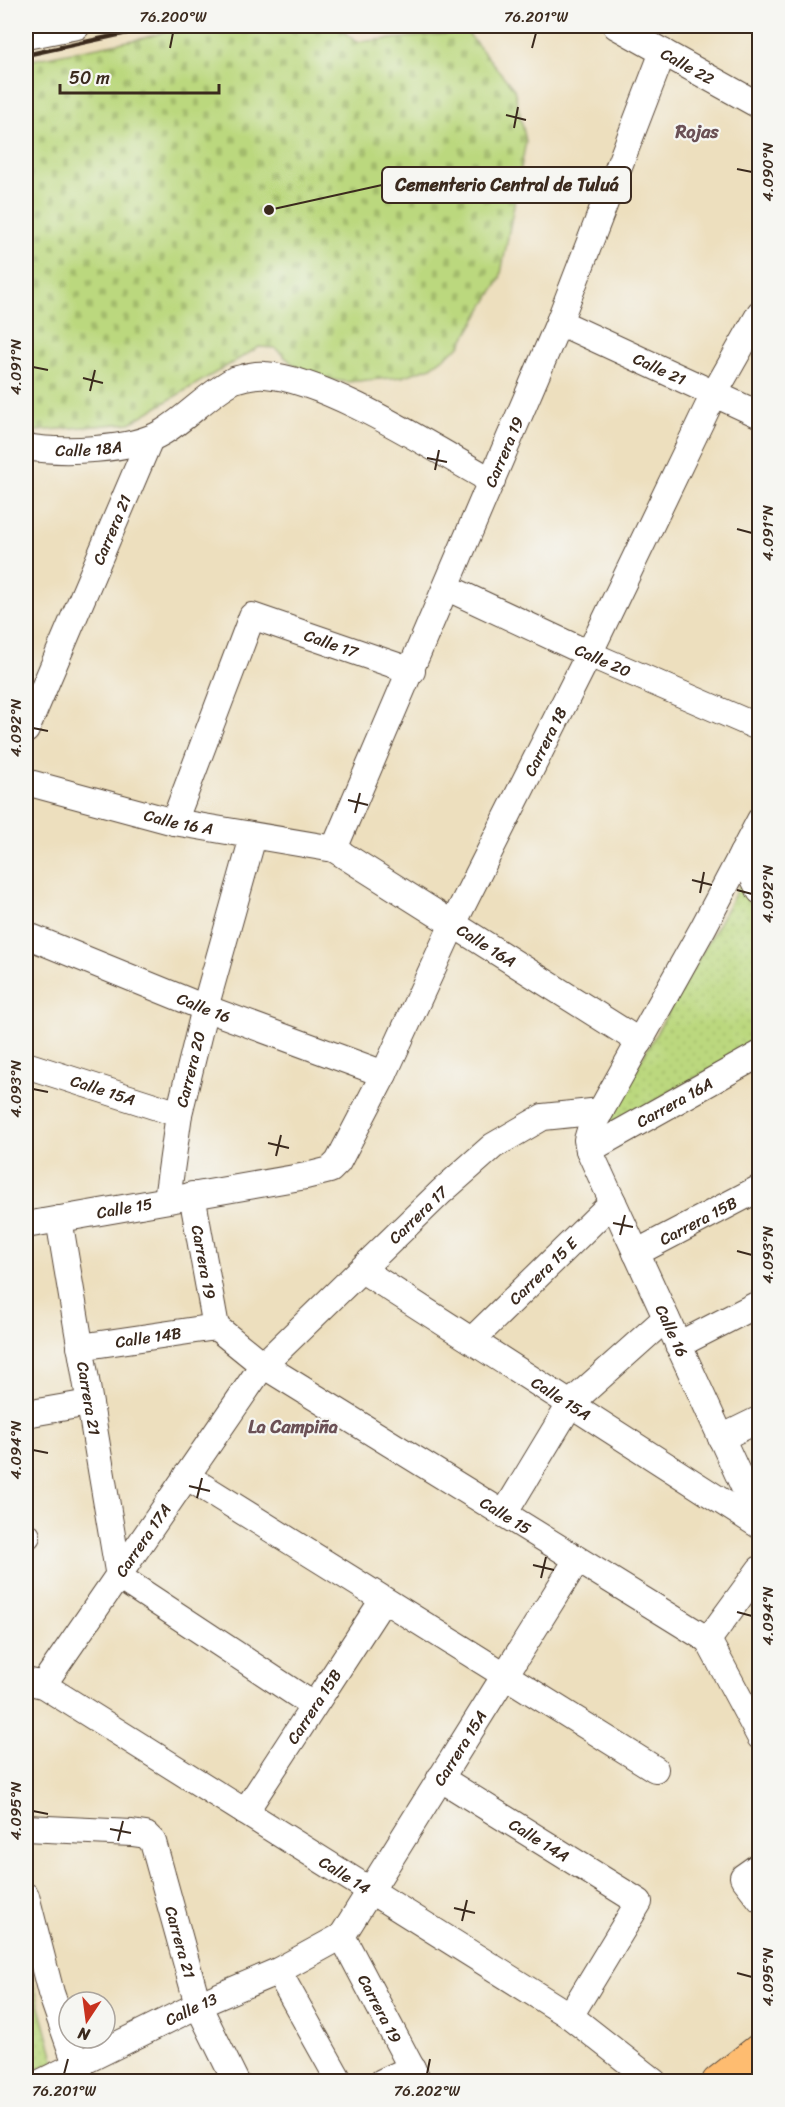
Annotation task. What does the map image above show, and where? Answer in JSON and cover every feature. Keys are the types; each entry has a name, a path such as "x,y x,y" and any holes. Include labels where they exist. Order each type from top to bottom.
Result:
{"main road":[{"path":"718,2082 759,2049"}],"street":[{"path":"30,32 77,26"},
{"name":"Calle 22","path":"616,26 759,106"},
{"name":"Carrera 19","path":"334,849 448,588 559,322 663,52"},
{"name":"Carrera 18","path":"330,1170 344,1152 384,1074 453,924 589,654 714,394 759,313"},
{"name":"Calle 21","path":"559,322 759,415"},
{"path":"150,439 165,431 217,389 250,375 290,380 320,390 363,410 492,481"},
{"name":"Calle 18A","path":"26,447 43,450 77,449 150,439"},
{"name":"Carrera 21","path":"26,730 150,439"},
{"name":"Calle 20","path":"448,588 589,654 759,728"},
{"name":"Calle 17","path":"174,822 252,616 412,671"},
{"name":"Calle 16 A","path":"26,782 174,822 334,849"},
{"path":"588,1145 601,1111 759,820"},
{"name":"Carrera 20","path":"167,1199 179,1114 205,1008 254,837"},
{"name":"Calle 16A","path":"334,849 640,1042"},
{"path":"742,854 759,891"},
{"name":"Calle 16","path":"26,935 205,1008 384,1074"},
{"name":"Carrera 16A","path":"588,1145 759,1054"},
{"name":"Calle 15A","path":"26,1065 179,1114"},
{"name":"Carrera 17","path":"262,1365 441,1192 493,1146 543,1117 601,1111"},
{"name":"Calle 16","path":"588,1145 759,1524"},
{"name":"Calle 15","path":"26,1225 330,1170"},
{"name":"Carrera 15B","path":"636,1253 759,1188"},
{"name":"Carrera 19","path":"192,1195 216,1327"},
{"name":"Carrera 15 E","path":"472,1340 613,1202"},
{"name":"Carrera 21","path":"59,1219 119,1577"},
{"name":"Calle 15A","path":"362,1270 759,1524"},
{"path":"678,1345 759,1303"},
{"path":"504,1514 571,1403 666,1318"},
{"name":"Calle 15","path":"216,1327 262,1365 708,1640"},
{"name":"Calle 14B","path":"80,1347 216,1327"},
{"name":"Carrera 17A","path":"34,1683 119,1577 262,1365"},
{"path":"26,1414 89,1403"},
{"path":"721,1438 759,1419"},
{"path":"186,1476 655,1769"},
{"name":"Carrera 15A","path":"342,1936 504,1674 578,1560"},
{"path":"759,1569 708,1640 759,1737"},
{"path":"119,1577 313,1705"},
{"name":"Carrera 15B","path":"245,1812 383,1600"},
{"name":"Calle 14","path":"34,1683 570,2016 654,2082"},
{"name":"Calle 14A","path":"440,1778 639,1902 570,2016"},
{"name":"Carrera 21","path":"26,1828 146,1835 153,1842 198,2005 236,2082"},
{"path":"759,1865 744,1877 759,1899"},
{"path":"26,1896 51,1993 78,2074"},
{"name":"Carrera 19","path":"342,1936 416,2075"},
{"name":"Calle 13","path":"42,2082 78,2074 198,2005 278,1971 342,1936"},
{"path":"278,1971 340,2082"},
{"path":"382,2082 416,2075"}],"green space":[{"path":"184,26 338,26 356,42 467,32 514,89 526,141 500,279 460,346 431,367 402,377 346,382 320,378 295,366 275,348 259,347 130,423 26,432 26,61 144,38"},
{"path":"742,882 759,920 759,1042 601,1131"},
{"path":"26,1957 55,2062 26,2074"}],"railway":[{"path":"26,55 159,26"}],"place":[{"name":"Cementerio Central de Tuluá","path":"269,210"}],"district":[{"name":"Rojas","path":"697,132"},
{"name":"La Campiña","path":"293,1427"}]}
